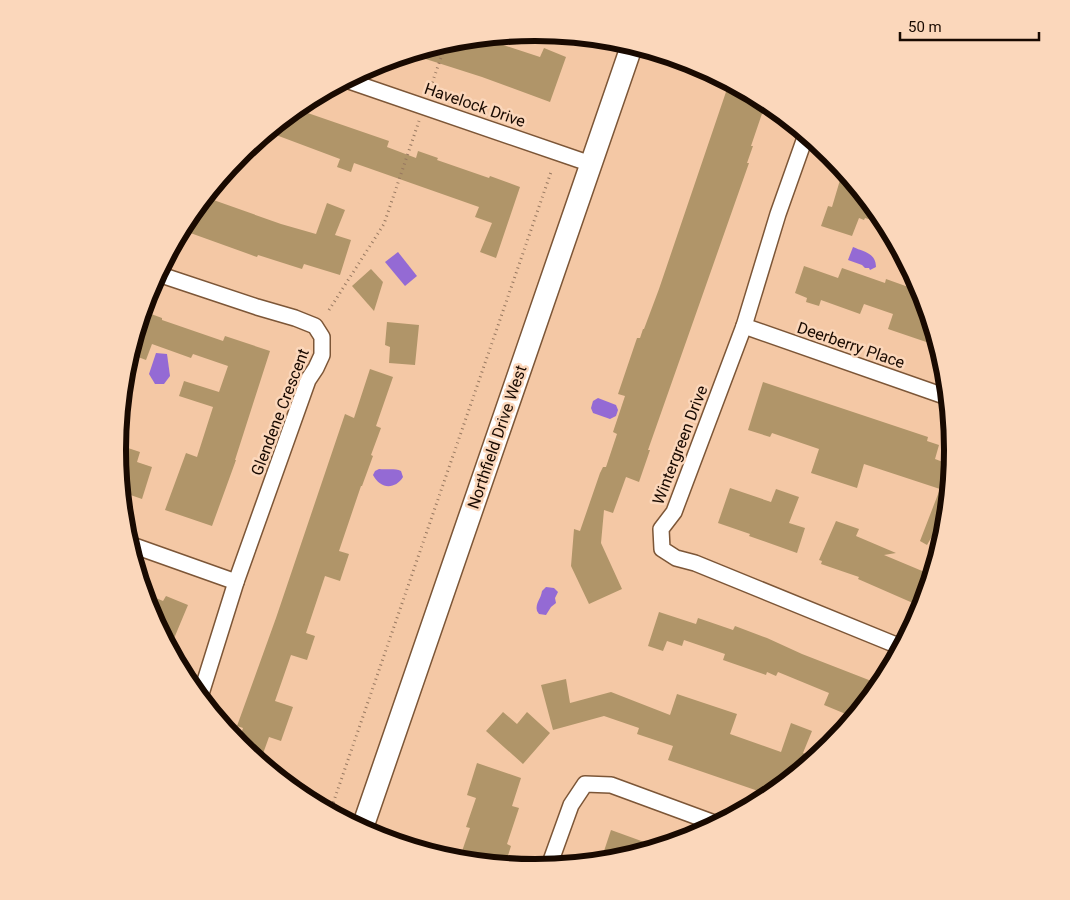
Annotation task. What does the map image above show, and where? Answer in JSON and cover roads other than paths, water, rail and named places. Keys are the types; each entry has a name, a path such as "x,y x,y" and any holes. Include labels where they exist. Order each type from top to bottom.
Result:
{"main road":[{"name":"Northfield Drive West","path":"365,822 629,52"}],"street":[{"name":"Havelock Drive","path":"354,83 591,164"},
{"name":"Wintergreen Drive","path":"804,142 778,214 744,326 674,512 661,529 662,548 676,558 695,563 894,644"},
{"name":"Glendene Crescent","path":"165,276 295,318 315,326 322,337 322,355 308,380 236,582 203,688"},
{"name":"Deerberry Place","path":"744,326 940,394"},
{"path":"138,547 236,582"},
{"path":"553,858 571,805 585,784 611,785 708,821"}]}
